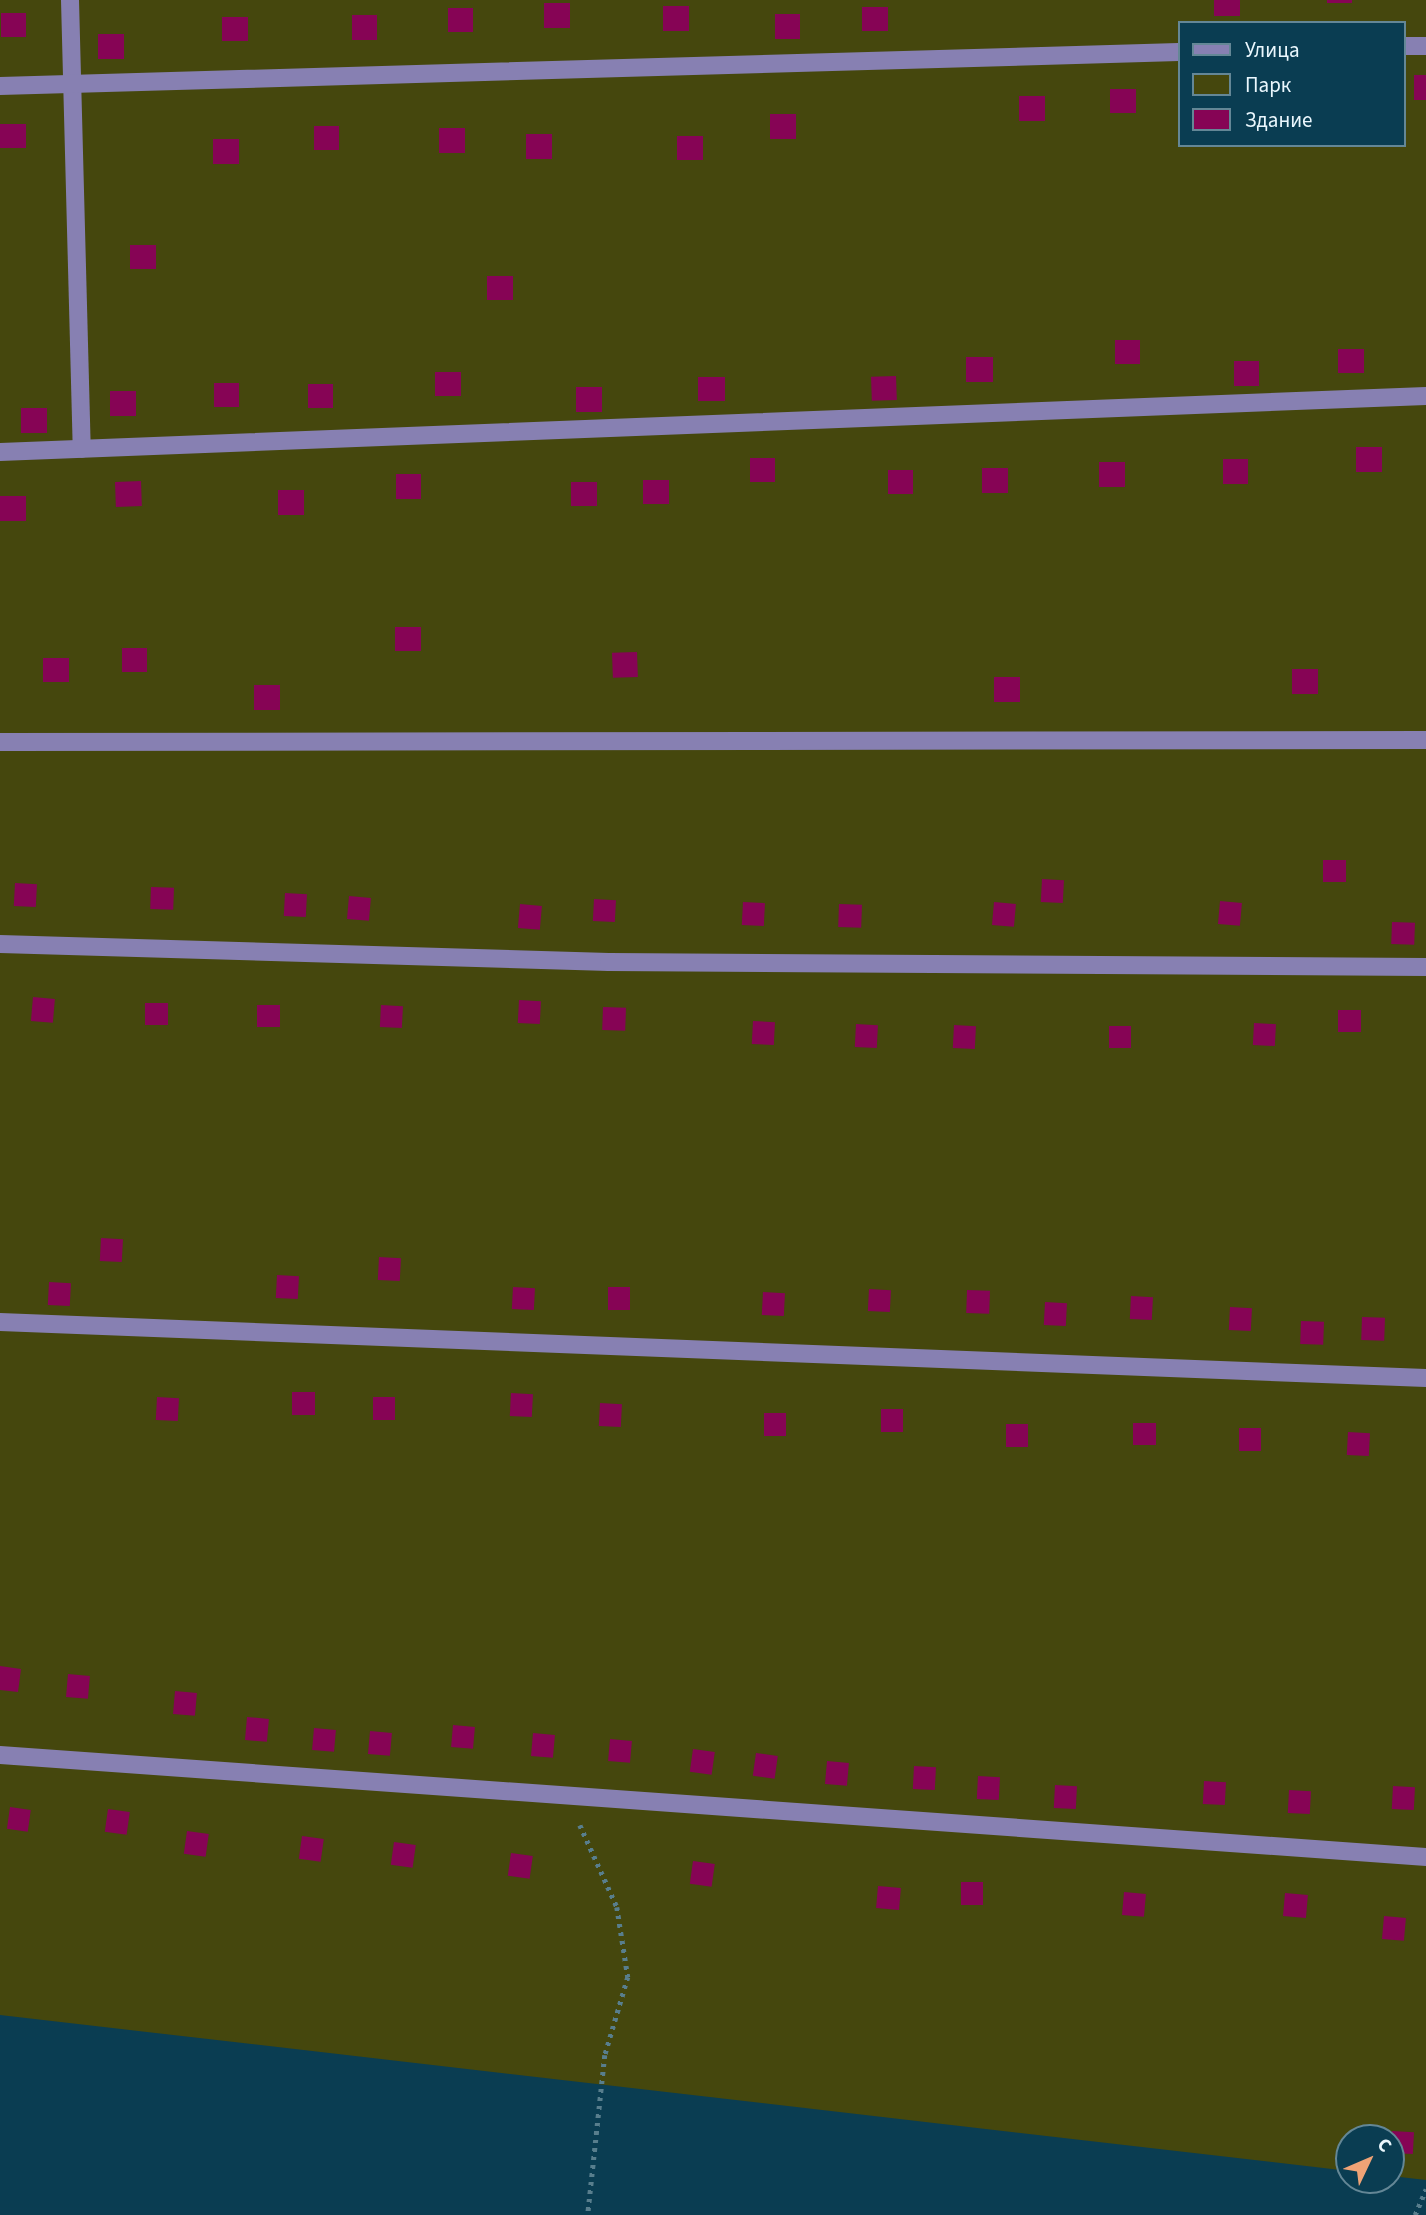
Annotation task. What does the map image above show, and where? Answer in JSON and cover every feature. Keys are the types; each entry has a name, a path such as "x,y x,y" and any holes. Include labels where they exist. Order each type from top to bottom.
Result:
{"lane":[{"path":"70,0 82,449"},
{"path":"1405,46 1426,46"},
{"path":"0,86 1178,52"},
{"path":"0,452 1426,396"},
{"path":"0,742 1426,740"},
{"path":"0,944 609,962 1426,967"},
{"path":"0,1322 1426,1378"},
{"path":"0,1755 1426,1857"}],"path":[{"path":"566,1795 617,1907 628,1977 605,2054 588,2215"},
{"path":"1415,2215 1426,2189"}],"green space":[{"path":"0,0 1426,0 1426,2180 1405,2178 1405,2124 1335,2124 1335,2169 0,2015"}],"building":[{"path":"1214,0 1240,0 1240,16 1214,16"},
{"path":"1327,0 1352,0 1352,3 1327,3"},
{"path":"544,3 570,3 570,28 544,28"},
{"path":"663,6 689,6 689,31 663,31"},
{"path":"862,7 888,7 888,31 862,31"},
{"path":"448,8 473,8 473,32 448,32"},
{"path":"1,13 26,13 26,37 1,37"},
{"path":"775,14 800,14 800,39 775,39"},
{"path":"352,15 377,15 377,40 352,40"},
{"path":"222,17 248,17 248,41 222,41"},
{"path":"98,34 124,34 124,59 98,59"},
{"path":"1414,75 1426,75 1426,100 1414,100"},
{"path":"1110,89 1136,89 1136,113 1110,113"},
{"path":"1019,96 1045,96 1045,121 1019,121"},
{"path":"770,114 796,114 796,139 770,139"},
{"path":"0,124 26,124 26,148 0,148"},
{"path":"314,126 339,126 339,150 314,150"},
{"path":"439,128 465,128 465,153 439,153"},
{"path":"526,134 552,134 552,159 526,159"},
{"path":"677,136 703,136 703,160 677,160"},
{"path":"213,139 239,139 239,164 213,164"},
{"path":"130,245 156,245 156,269 130,269"},
{"path":"487,276 513,276 513,300 487,300"},
{"path":"1115,340 1140,340 1140,364 1115,364"},
{"path":"1338,349 1364,349 1364,373 1338,373"},
{"path":"966,357 993,357 993,382 966,382"},
{"path":"1234,361 1259,361 1259,386 1234,386"},
{"path":"435,372 461,372 461,396 435,396"},
{"path":"896,376 897,400 872,401 871,377"},
{"path":"698,377 725,377 725,401 698,401"},
{"path":"214,383 239,383 239,407 214,407"},
{"path":"308,384 333,384 333,408 308,408"},
{"path":"576,387 602,387 602,412 576,412"},
{"path":"110,391 136,391 136,416 110,416"},
{"path":"21,408 47,408 47,433 21,433"},
{"path":"1356,447 1382,447 1382,472 1356,472"},
{"path":"750,458 775,458 775,482 750,482"},
{"path":"1223,459 1248,459 1248,484 1223,484"},
{"path":"1099,462 1125,462 1125,487 1099,487"},
{"path":"982,468 1008,468 1008,493 982,493"},
{"path":"888,470 913,470 913,494 888,494"},
{"path":"396,474 421,474 421,499 396,499"},
{"path":"643,480 669,480 669,504 643,504"},
{"path":"141,481 142,506 116,507 115,482"},
{"path":"571,482 597,482 597,506 571,506"},
{"path":"278,490 304,490 304,515 278,515"},
{"path":"0,496 26,496 26,521 0,521"},
{"path":"395,627 421,627 421,651 395,651"},
{"path":"122,648 147,648 147,672 122,672"},
{"path":"637,652 638,677 613,678 612,653"},
{"path":"43,658 69,658 69,682 43,682"},
{"path":"1292,669 1318,669 1318,694 1292,694"},
{"path":"994,677 1020,677 1020,702 994,702"},
{"path":"254,685 280,685 280,710 254,710"},
{"path":"1323,860 1346,860 1346,882 1323,882"},
{"path":"1042,879 1064,880 1063,903 1041,902"},
{"path":"15,883 37,884 36,907 14,906"},
{"path":"151,887 174,888 173,910 150,909"},
{"path":"285,893 307,894 306,917 284,916"},
{"path":"349,896 371,898 369,921 347,919"},
{"path":"594,899 616,900 615,922 593,921"},
{"path":"1220,901 1242,903 1240,926 1218,924"},
{"path":"743,902 765,903 764,926 742,925"},
{"path":"994,902 1016,904 1014,927 992,925"},
{"path":"520,904 542,906 540,930 518,928"},
{"path":"839,904 862,905 861,928 838,927"},
{"path":"1392,922 1415,923 1414,945 1391,944"},
{"path":"33,997 55,999 53,1023 31,1021"},
{"path":"519,1000 541,1001 540,1024 518,1023"},
{"path":"145,1003 168,1003 168,1025 145,1025"},
{"path":"257,1005 280,1005 280,1027 257,1027"},
{"path":"381,1005 403,1006 402,1028 380,1027"},
{"path":"603,1007 626,1008 625,1031 602,1030"},
{"path":"1338,1010 1361,1010 1361,1032 1338,1032"},
{"path":"753,1021 775,1022 774,1045 752,1044"},
{"path":"1254,1023 1276,1024 1275,1046 1253,1045"},
{"path":"856,1024 878,1025 877,1048 855,1047"},
{"path":"954,1025 976,1026 975,1049 953,1048"},
{"path":"1109,1026 1131,1026 1131,1048 1109,1048"},
{"path":"101,1238 123,1239 122,1262 100,1261"},
{"path":"379,1257 401,1258 400,1281 378,1280"},
{"path":"277,1275 299,1276 298,1299 276,1298"},
{"path":"49,1282 71,1283 70,1306 48,1305"},
{"path":"513,1287 535,1288 534,1310 512,1309"},
{"path":"608,1287 630,1287 630,1310 608,1310"},
{"path":"869,1289 891,1290 890,1312 868,1311"},
{"path":"967,1290 990,1291 989,1314 966,1313"},
{"path":"763,1292 785,1293 784,1316 762,1315"},
{"path":"1131,1296 1153,1297 1152,1320 1130,1319"},
{"path":"1045,1302 1067,1303 1066,1326 1044,1325"},
{"path":"1230,1307 1252,1308 1251,1331 1229,1330"},
{"path":"1362,1317 1385,1318 1384,1341 1361,1340"},
{"path":"1301,1321 1324,1322 1323,1345 1300,1344"},
{"path":"292,1392 315,1392 315,1415 292,1415"},
{"path":"511,1393 533,1394 532,1417 510,1416"},
{"path":"157,1397 179,1398 178,1421 156,1420"},
{"path":"373,1397 395,1397 395,1420 373,1420"},
{"path":"600,1403 622,1404 621,1427 599,1426"},
{"path":"881,1409 903,1409 903,1432 881,1432"},
{"path":"764,1413 786,1413 786,1436 764,1436"},
{"path":"1133,1423 1156,1423 1156,1445 1133,1445"},
{"path":"1006,1424 1028,1424 1028,1447 1006,1447"},
{"path":"1239,1428 1261,1428 1261,1451 1239,1451"},
{"path":"1348,1432 1370,1433 1369,1456 1347,1455"},
{"path":"0,1666 21,1669 18,1692 0,1690"},
{"path":"68,1674 90,1676 88,1699 66,1697"},
{"path":"175,1691 197,1693 195,1716 173,1714"},
{"path":"247,1717 269,1719 267,1742 245,1740"},
{"path":"453,1725 475,1727 473,1749 451,1747"},
{"path":"314,1728 336,1730 334,1752 312,1750"},
{"path":"370,1731 392,1733 390,1756 368,1754"},
{"path":"533,1733 555,1735 553,1758 531,1756"},
{"path":"610,1739 632,1741 630,1763 608,1761"},
{"path":"693,1749 715,1752 712,1775 690,1772"},
{"path":"756,1753 778,1756 775,1779 753,1776"},
{"path":"827,1761 849,1763 847,1786 825,1784"},
{"path":"914,1766 936,1767 935,1790 913,1789"},
{"path":"978,1776 1000,1777 999,1800 977,1799"},
{"path":"1204,1781 1226,1782 1225,1805 1203,1804"},
{"path":"1055,1785 1077,1786 1076,1809 1054,1808"},
{"path":"1393,1786 1415,1787 1414,1810 1392,1809"},
{"path":"1289,1790 1311,1791 1310,1814 1288,1813"},
{"path":"10,1807 31,1810 28,1832 7,1829"},
{"path":"108,1809 130,1812 127,1835 105,1832"},
{"path":"187,1831 209,1834 206,1857 184,1854"},
{"path":"302,1836 324,1839 321,1862 299,1859"},
{"path":"394,1842 416,1845 413,1868 391,1865"},
{"path":"511,1853 533,1856 530,1879 508,1876"},
{"path":"693,1861 715,1864 712,1887 690,1884"},
{"path":"961,1882 983,1882 983,1905 961,1905"},
{"path":"878,1886 901,1888 899,1910 876,1908"},
{"path":"1124,1892 1146,1894 1144,1917 1122,1915"},
{"path":"1285,1893 1308,1895 1306,1918 1283,1916"},
{"path":"1384,1916 1406,1918 1404,1941 1382,1939"},
{"path":"1405,2132 1414,2132 1413,2154 1405,2154"}]}
